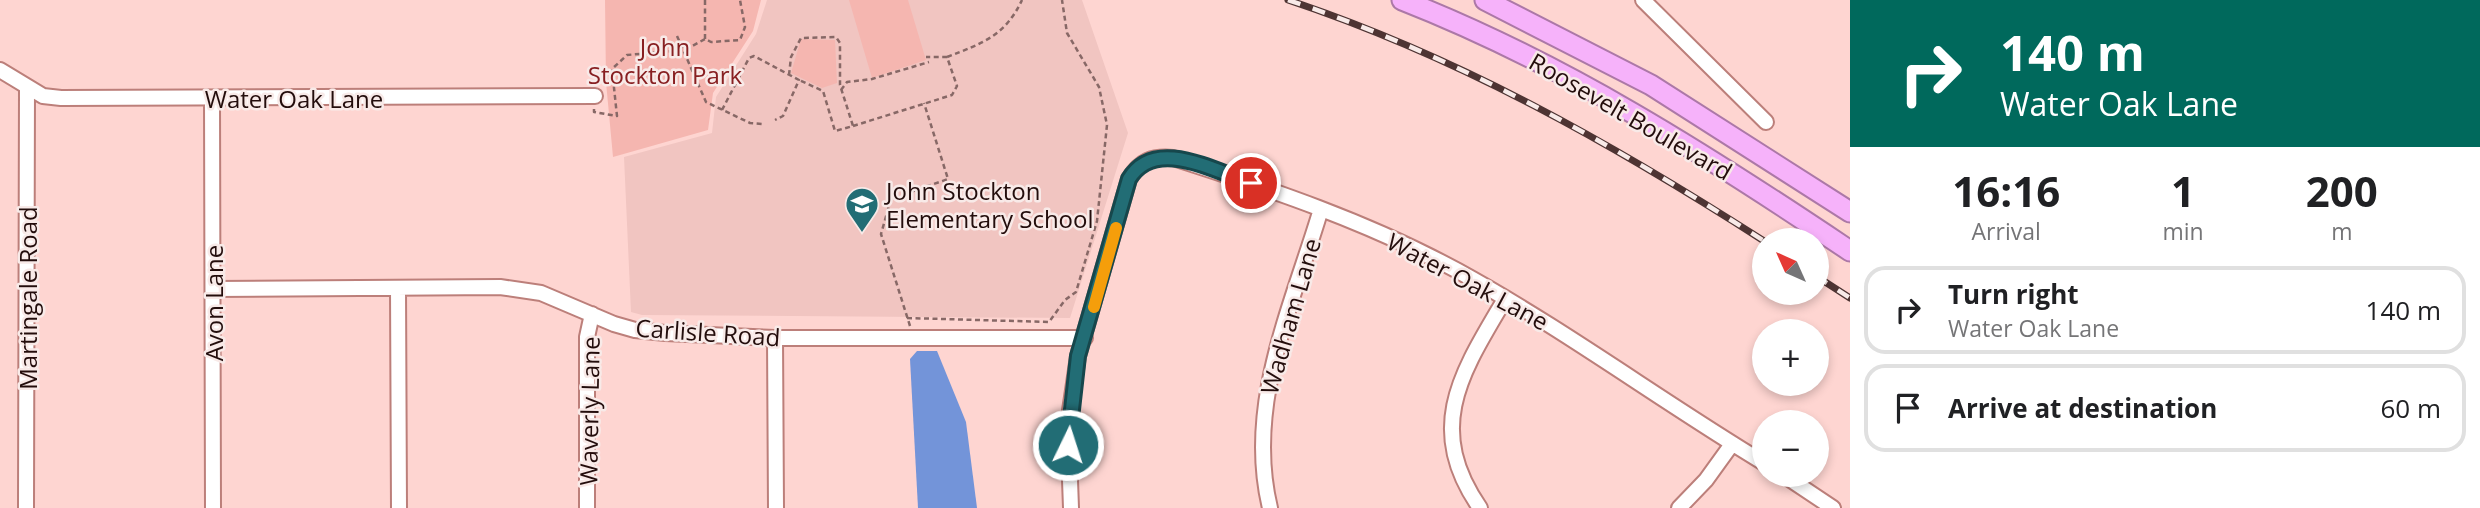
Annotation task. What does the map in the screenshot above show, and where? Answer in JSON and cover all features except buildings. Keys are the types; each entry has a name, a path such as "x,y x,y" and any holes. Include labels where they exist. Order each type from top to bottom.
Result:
{"highway":[{"name":"Roosevelt Boulevard","path":"1402,0 1486,36 1602,94 1728,171 1850,251"},
{"name":"Roosevelt Boulevard","path":"1485,0 1651,85 1850,212"}],"street":[{"path":"1643,0 1766,122"},
{"name":"Water Oak Lane","path":"0,70 43,96 61,98 595,96"},
{"name":"Martingale Road","path":"26,508 27,88"},
{"name":"Avon Lane","path":"212,98 213,508"},
{"name":"Water Oak Lane","path":"1085,338 1129,179 1146,160 1173,158 1321,209 1457,270 1595,352 1752,456"},
{"name":"Wadham Lane","path":"1270,508 1265,487 1261,438 1265,398 1274,356 1321,209"},
{"name":"Carlisle Road","path":"213,289 500,287 554,296 635,330 775,338 1085,338"},
{"path":"398,288 399,508"},
{"path":"1480,508 1462,478 1456,458 1452,437 1453,403 1462,373 1505,299"},
{"name":"Waverly Lane","path":"587,508 587,337 592,314"},
{"path":"775,338 776,508"},
{"path":"1071,508 1068,424 1078,356 1085,338"},
{"path":"1679,508 1706,480 1732,444"},
{"path":"1802,487 1833,508"}],"path":[{"path":"705,0 705,38"},
{"path":"705,38 711,42 740,40 745,27 740,0"},
{"path":"926,57 947,57 988,41 1012,22 1023,0"},
{"path":"907,318 1049,322 1065,300 1076,292 1097,221 1107,125 1099,87 1067,33 1062,0"},
{"path":"677,36 703,97 750,124 763,124"},
{"path":"789,75 791,57 801,38 836,37 840,43 841,90 853,126"},
{"path":"595,96 594,112 617,116 612,69 627,55 685,50 705,38"},
{"path":"722,110 751,56 824,91 835,131 956,91 947,57"},
{"path":"841,90 847,82 872,79 929,62"},
{"path":"775,120 783,116 799,80"},
{"path":"911,331 881,234 891,199 948,179 924,103"}],"shaded area":[{"name":"John Stockton Elementary School","path":"767,0 1082,0 1128,133 1070,318 642,315 631,312 624,157 712,133 716,97 756,34"}],"green space":[{"name":"John Stockton Park","path":"605,0 761,0 753,31 713,93 708,130 613,157 606,82"},
{"path":"849,0 908,0 926,60 872,78"},
{"path":"801,39 835,40 837,83 822,88 791,73"}],"water":[{"path":"917,351 937,351 966,422 977,508 918,508 910,359"}],"railway":[{"path":"1288,0 1413,48 1534,106 1650,170 1752,233"},
{"path":"1829,284 1850,298"}],"slow traffic":[{"path":"1094,307 1116,228"}],"place":[{"name":"John Stockton Elementary School","path":"862,234"}],"route":[{"path":"1068,445 1068,424 1078,356 1129,179 1136,168 1146,160 1173,158 1251,183"}]}
